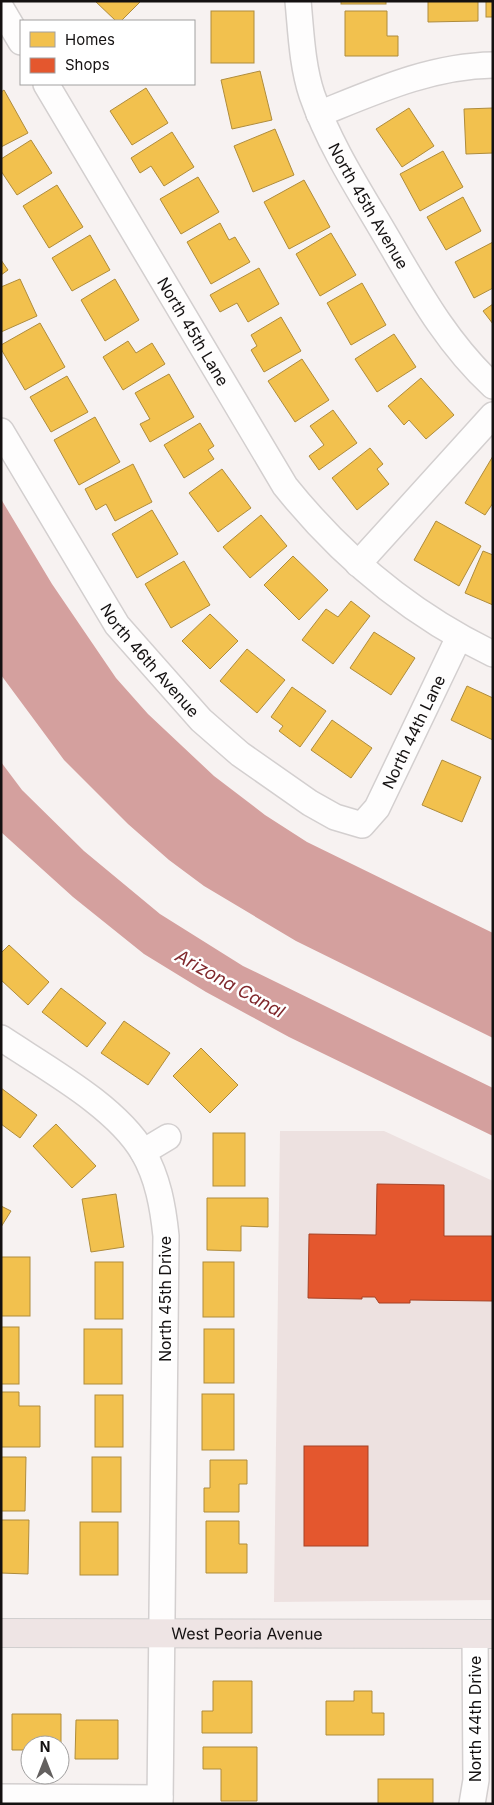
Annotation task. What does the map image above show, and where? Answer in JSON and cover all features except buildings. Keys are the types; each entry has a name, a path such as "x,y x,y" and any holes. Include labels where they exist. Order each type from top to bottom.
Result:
{"main road":[{"name":"West Peoria Avenue","path":"1,1633 484,1634"}],"street":[{"name":"North 45th Avenue","path":"298,1 302,46 311,93 343,163 424,300 455,348 493,386"},
{"path":"1,8 20,40"},
{"path":"319,114 401,81 444,69 493,65"},
{"name":"North 45th Lane","path":"47,85 285,486 311,518 358,564 416,610 460,637 493,654"},
{"path":"358,564 493,415"},
{"name":"North 46th Avenue","path":"1,431 117,625 201,720 240,754 310,803 335,817 362,825"},
{"name":"North 44th Lane","path":"362,825 377,808 460,637"},
{"name":"North 45th Drive","path":"1,1038 104,1108 120,1123 142,1152 155,1179 163,1207 166,1236 161,1633"},
{"path":"142,1152 168,1137"},
{"path":"1,1797 160,1801 161,1633"},
{"name":"North 44th Drive","path":"472,1804 476,1780 484,1634"}],"shaded area":[{"path":"280,1131 384,1131 493,1181 493,1600 274,1602"}],"water":[{"path":"1,499 52,584 116,678 148,714 214,776 265,815 307,842 493,933 493,1038 296,941 204,886 169,860 128,824 64,760 1,675"},
{"name":"Arizona Canal","path":"1,762 22,790 84,851 160,914 243,966 493,1088 493,1136 289,1037 206,992 144,954 73,897 1,832"}]}
